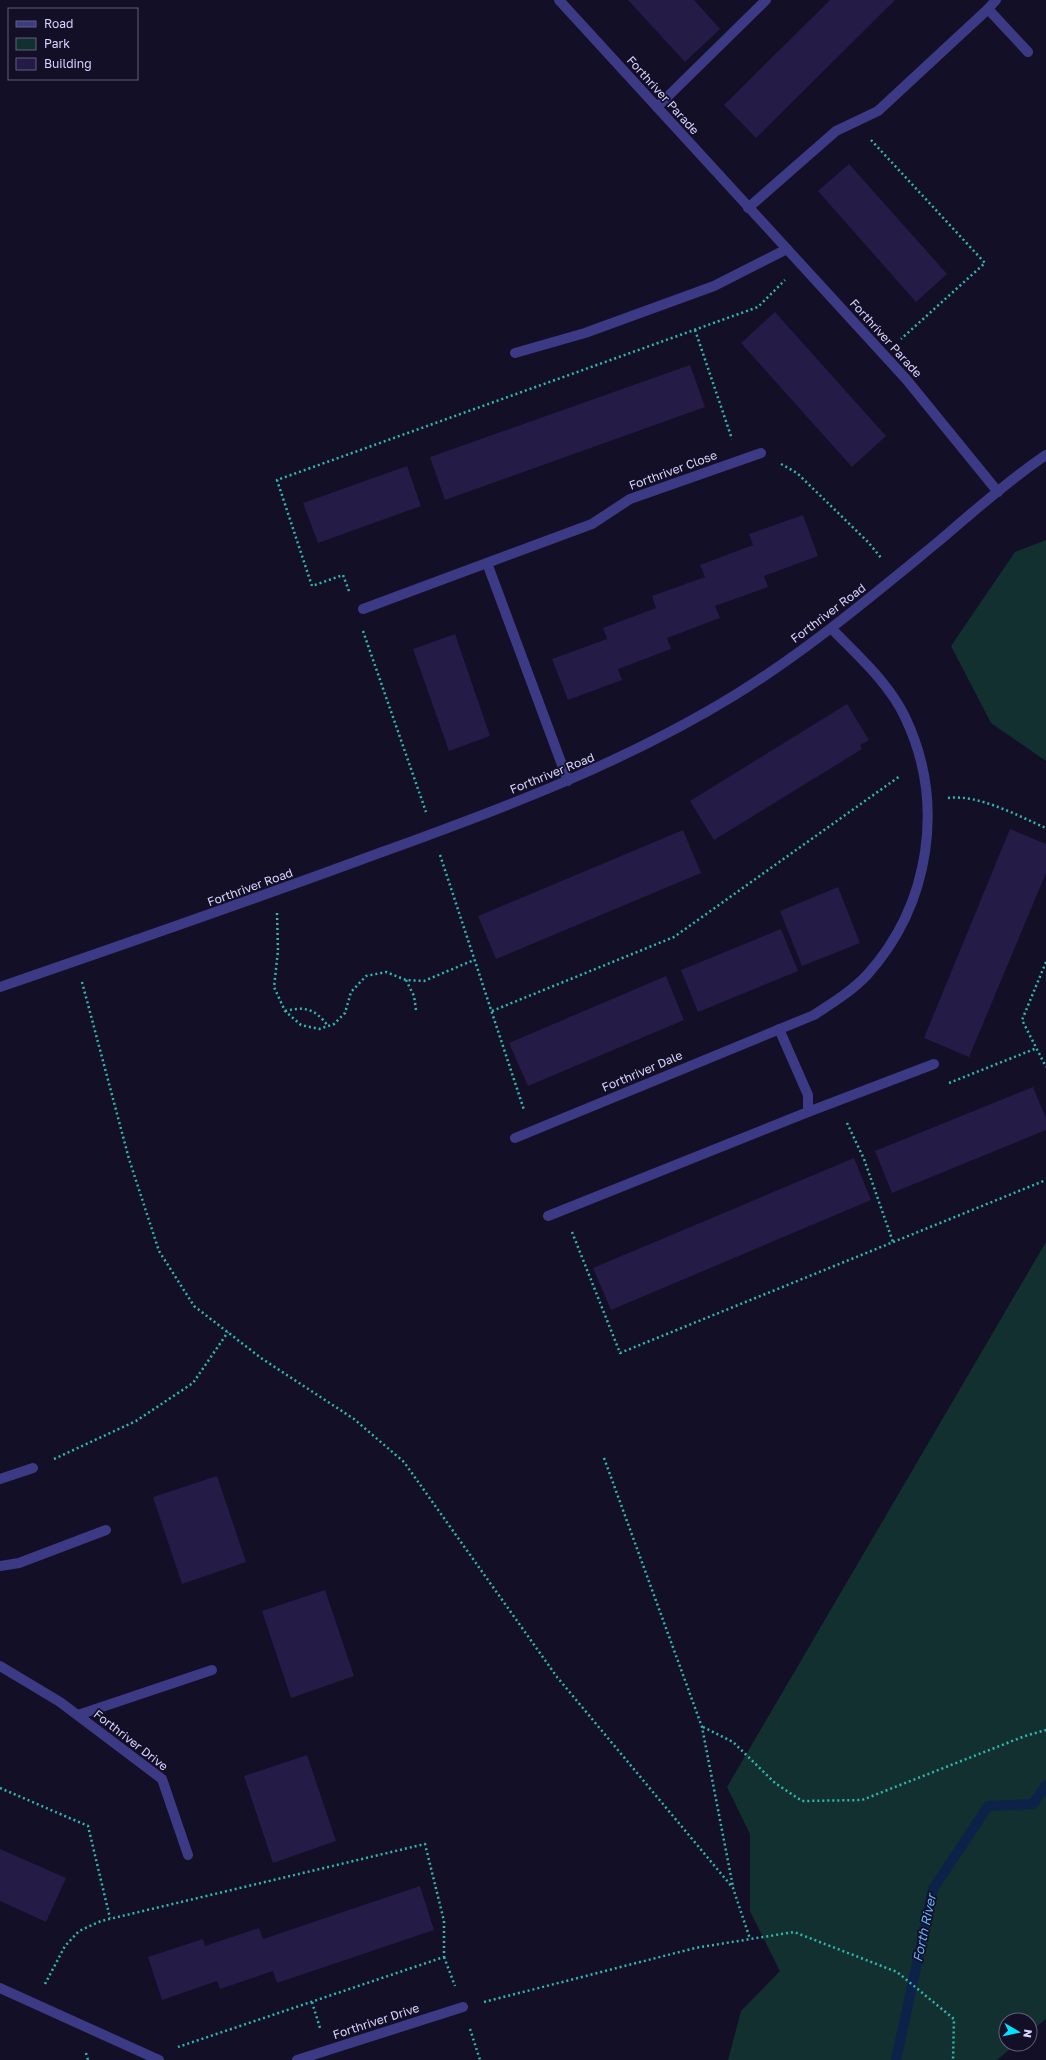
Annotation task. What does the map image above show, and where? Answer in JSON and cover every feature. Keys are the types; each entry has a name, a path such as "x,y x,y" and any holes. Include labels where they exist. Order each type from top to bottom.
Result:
{"street":[{"name":"Forthriver Parade","path":"559,0 906,379 998,492"},
{"path":"657,107 766,0"},
{"path":"748,208 836,131 878,111 996,0"},
{"path":"988,9 1028,52"},
{"path":"515,353 585,333 714,286 787,249"},
{"name":"Forthriver Close","path":"363,609 592,524 630,499 761,454"},
{"name":"Forthriver Road","path":"0,987 277,891 433,834 568,782 674,731 737,694 832,629 998,492 1046,455"},
{"path":"487,563 568,782"},
{"name":"Forthriver Dale","path":"516,1138 814,1015 839,999 866,975 906,919 925,858 928,829 927,801 921,764 905,717 888,691 867,664 832,629"},
{"path":"779,1029 808,1095 808,1112"},
{"path":"548,1216 808,1112 934,1064"},
{"path":"0,1479 33,1468"},
{"path":"0,1566 19,1563 106,1530"},
{"name":"Forthriver Drive","path":"0,1666 78,1715 162,1779 188,1855"},
{"name":"Forthriver Drive","path":"78,1715 212,1670"},
{"path":"0,1988 155,2058"},
{"name":"Forthriver Drive","path":"297,2060 463,2007"}],"path":[{"path":"854,122 985,263 884,355"},
{"path":"351,597 343,575 312,586 277,480 758,307 801,265"},
{"path":"695,330 740,460"},
{"path":"761,454 797,473 868,542"},
{"path":"361,626 433,834 531,1132"},
{"path":"492,1011 674,937 890,781 921,764"},
{"path":"957,797 1009,810 1046,828"},
{"path":"277,891 278,951 274,987 285,1011 301,1025 319,1029 334,1024 344,1013 351,992 366,976 386,972 406,980 424,982 474,960"},
{"path":"76,961 129,1159 159,1251 194,1306 261,1358 354,1420 404,1462 557,1677 733,1888"},
{"path":"1046,962 1022,1020 1046,1067"},
{"path":"406,980 414,996 416,1010"},
{"path":"285,1011 298,1008 313,1011 320,1015 328,1026"},
{"path":"847,1123 864,1159 893,1242"},
{"path":"563,1210 620,1353 1046,1180"},
{"path":"33,1468 136,1421 192,1383 228,1332"},
{"path":"604,1458 702,1727 733,1888 750,1939"},
{"path":"702,1727 733,1742 775,1783 802,1801 862,1800 1025,1736 1046,1730"},
{"path":"0,1788 88,1826 110,1918"},
{"path":"36,2004 65,1946 79,1931 110,1918 425,1844 444,1921 444,1957 463,2007 480,2060"},
{"path":"463,2007 695,1948 794,1932 897,1972 954,2018 953,2060"},
{"path":"155,2058 444,1957"},
{"path":"312,2002 317,2018"}],"green space":[{"path":"1046,540 1046,761 991,723 951,646 1015,552"},
{"path":"1046,1242 1046,2019 1038,2026 1038,2012 998,2012 998,2052 1006,2052 997,2060 728,2060 741,2011 780,1971 750,1911 750,1834 727,1787"}],"building":[{"path":"628,0 694,0 720,29 685,62"},
{"path":"830,0 895,0 756,138 724,105"},
{"path":"849,164 947,274 916,302 818,191"},
{"path":"775,312 886,436 852,467 741,343"},
{"path":"690,365 705,407 445,500 430,457"},
{"path":"407,466 421,506 318,543 303,503"},
{"path":"803,515 818,556 764,576 768,587 715,606 720,618 667,638 671,649 618,669 622,680 568,700 552,659 607,639 603,628 656,608 652,596 705,577 700,565 753,545 749,534"},
{"path":"455,634 490,736 449,751 413,649"},
{"path":"847,704 869,740 860,745 862,749 714,840 690,801"},
{"path":"1010,829 1046,844 1046,873 969,1057 924,1038"},
{"path":"683,830 701,873 496,959 478,916"},
{"path":"838,887 860,943 802,966 780,911"},
{"path":"781,929 798,971 698,1012 681,970"},
{"path":"666,976 684,1020 528,1086 509,1043"},
{"path":"1033,1087 1046,1118 1046,1130 892,1193 875,1151"},
{"path":"854,1158 871,1200 611,1310 593,1268"},
{"path":"217,1476 246,1562 182,1584 153,1497"},
{"path":"325,1590 354,1676 291,1698 262,1611"},
{"path":"307,1755 336,1841 273,1863 244,1776"},
{"path":"0,1849 66,1878 46,1922 0,1901"},
{"path":"420,1886 434,1930 277,1983 273,1971 220,1989 217,1981 162,2000 148,1957 203,1939 205,1946 259,1928 263,1939"}],"waterway":[{"name":"Forth River","path":"896,2060 933,1889 988,1806 1033,1804 1046,1785"}]}
